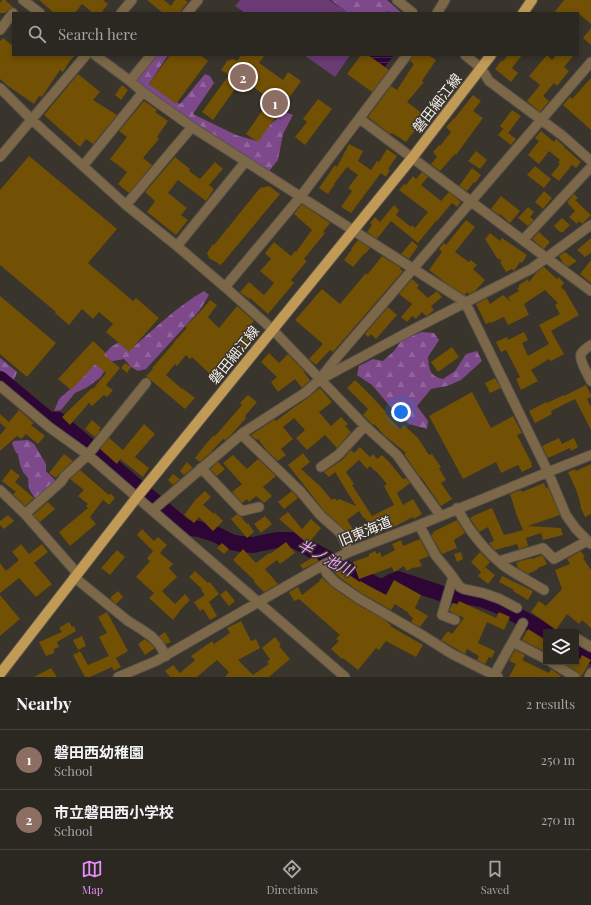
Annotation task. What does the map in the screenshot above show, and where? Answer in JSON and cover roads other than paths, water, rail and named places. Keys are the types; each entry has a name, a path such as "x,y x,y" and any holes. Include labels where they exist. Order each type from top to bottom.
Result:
{"main road":[{"path":"524,12 532,0"},
{"name":"磐田細江線","path":"0,674 137,497 412,158 490,56"}],"street":[{"path":"14,12 23,0 39,12"},
{"path":"122,12 132,0"},
{"path":"188,12 198,0"},
{"path":"397,0 412,12"},
{"path":"437,12 445,0"},
{"path":"0,30 12,14"},
{"path":"0,157 85,56"},
{"path":"96,56 192,128 466,302 548,472 566,515 589,543 554,559 542,548 499,561"},
{"path":"130,81 151,56"},
{"path":"226,287 301,196 406,56"},
{"path":"466,56 481,68 489,81 562,136 591,161"},
{"path":"153,510 241,434 306,392 320,379 338,356 591,62"},
{"path":"0,88 32,120 126,205 226,287 272,329 366,426 397,455 440,515"},
{"path":"83,166 143,92"},
{"path":"360,119 591,291"},
{"path":"126,205 192,128"},
{"path":"177,246 246,161"},
{"path":"523,240 591,166"},
{"path":"320,379 410,330 531,269 591,225"},
{"path":"591,345 581,354 580,359 591,382"},
{"path":"25,514 61,482 65,476 88,455 146,383"},
{"path":"0,386 49,427 88,455 346,677"},
{"path":"321,467 338,455 366,426"},
{"path":"241,434 300,491 321,516 338,530 349,552"},
{"name":"旧東海道","path":"118,677 134,674 323,565 349,552 591,455"},
{"path":"201,468 242,511 259,507"},
{"path":"0,490 25,514 76,575 128,621 150,636 158,644 166,656"},
{"path":"458,508 463,520 480,544 504,566 544,590"},
{"path":"419,525 436,556 460,587 500,599 517,608"},
{"path":"323,565 327,574 335,582 358,598 452,654 496,676 523,623"},
{"path":"453,577 442,615 455,620"},
{"path":"579,640 591,647"},
{"path":"512,642 543,658"},
{"path":"556,665 575,677"}],"waterway":[{"name":"半ノ池川","path":"0,379 48,419 58,420 185,527 199,529 217,535 231,542 241,544 253,545 277,540 294,540 376,585 383,587 398,579 443,594 484,600 502,607 543,630"},
{"name":"半ノ池川","path":"579,650 591,656"}],"place":[{"name":"市立磐田西小学校","path":"243,77"},
{"name":"磐田西幼稚園","path":"275,103"}]}
